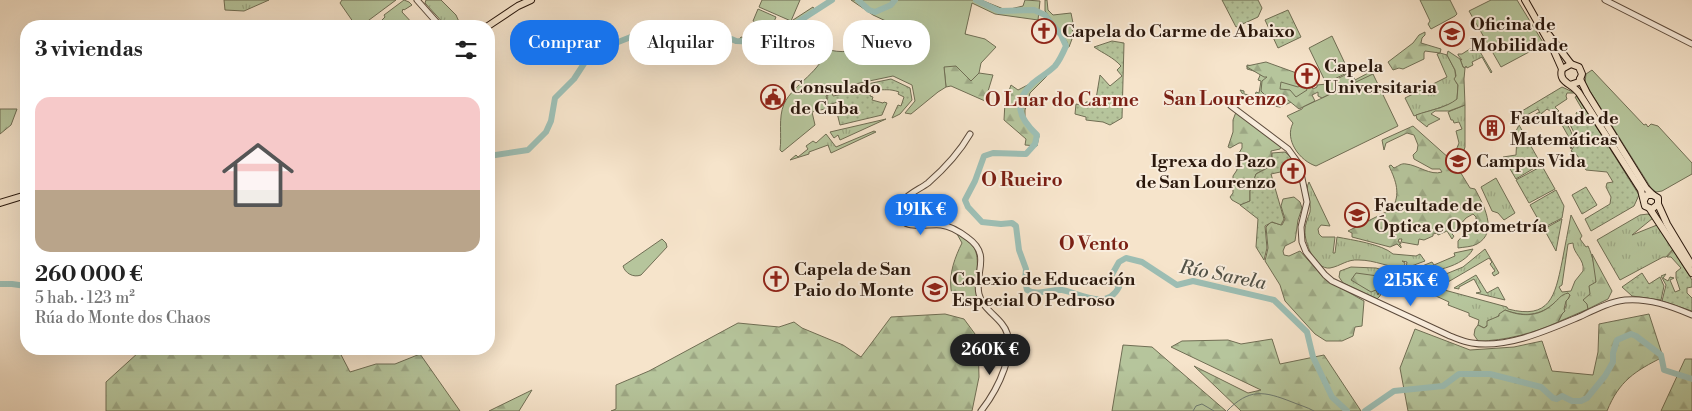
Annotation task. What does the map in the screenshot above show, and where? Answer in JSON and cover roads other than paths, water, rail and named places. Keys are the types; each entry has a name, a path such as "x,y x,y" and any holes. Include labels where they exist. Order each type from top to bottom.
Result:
{"main road":[{"path":"495,21 531,0"},
{"path":"1525,0 1562,69 1562,79 1576,90 1589,109 1640,190 1645,206 1658,219 1692,273"},
{"path":"1536,19 1571,64"},
{"path":"1562,69 1571,64 1577,65 1581,70 1580,79 1586,94 1646,188 1658,198 1658,204 1667,224 1692,265"},
{"path":"1570,85 1576,84 1580,79"},
{"path":"1644,200 1647,195 1653,195"},
{"path":"0,203 20,197"},
{"path":"1650,209 1656,208 1658,204"}],"street":[{"path":"417,0 435,20"},
{"path":"1605,0 1692,44"},
{"path":"1231,106 1288,149 1299,164 1307,202 1301,227 1302,242 1306,252 1324,275 1332,281 1436,329 1465,342 1497,343 1531,335 1608,304 1628,300 1666,305 1692,315"},
{"path":"970,134 963,147 950,161 927,183 903,201 899,209 905,222 914,226 940,224 950,227 969,238 975,245 982,260 979,285 980,296 985,307 1004,327 1008,335 1009,346 1005,365 991,397 981,411"}],"waterway":[{"name":"Río Sarela","path":"495,155 528,150 546,132 551,121 555,98 574,79 589,56 603,48 668,24 701,26 736,41 760,42 773,38 832,0"},
{"name":"Río Sarela","path":"858,0 869,10 875,12 891,5 895,0"},
{"name":"Río Sarela","path":"976,0 999,11 1034,10 1045,15 1061,35 1066,46 1055,66 1026,90 1020,103 1022,116 1037,135 1035,144 1026,154 993,153 984,156 975,181 965,200 968,207 982,222 1012,223 1016,226 1019,250 1026,269 1025,281 1027,290 1031,292 1062,290 1092,299 1107,298 1114,294 1119,287 1111,283 1110,278 1119,262 1126,258 1142,262 1177,285 1193,281 1274,300 1307,332 1313,357 1332,397 1347,411"},
{"name":"Río Sarela","path":"0,284 20,285"},
{"name":"Río Sarela","path":"1365,411 1394,391 1443,386 1459,374 1490,374 1541,387 1553,398 1557,399 1562,396 1572,401 1581,401 1587,398 1605,376 1613,362 1613,353 1617,340 1631,334 1661,355 1664,370 1692,379"},
{"path":"1227,411 1243,398 1257,394 1282,398 1314,411"},
{"path":"1193,411 1196,406 1202,404 1214,411"}],"place":[{"name":"Capela do Carme de Abaixo","path":"1044,31"},
{"name":"Oficina de Mobilidade","path":"1452,34"},
{"name":"Capela Universitaria","path":"1307,76"},
{"name":"Consulado de Cuba","path":"773,97"},
{"name":"Facultade de Matemáticas","path":"1492,128"},
{"name":"Campus Vida","path":"1458,161"},
{"name":"Igrexa do Pazo de San Lourenzo","path":"1293,171"},
{"name":"Facultade de Óptica e Optometría","path":"1357,215"},
{"name":"Capela de San Paio do Monte","path":"776,279"},
{"name":"Colexio de Educación Especial O Pedroso","path":"935,289"}],"district":[{"name":"San Lourenzo","path":"1225,99"},
{"name":"O Luar do Carme","path":"1062,100"},
{"name":"O Rueiro","path":"1022,180"},
{"name":"O Vento","path":"1094,244"}]}
